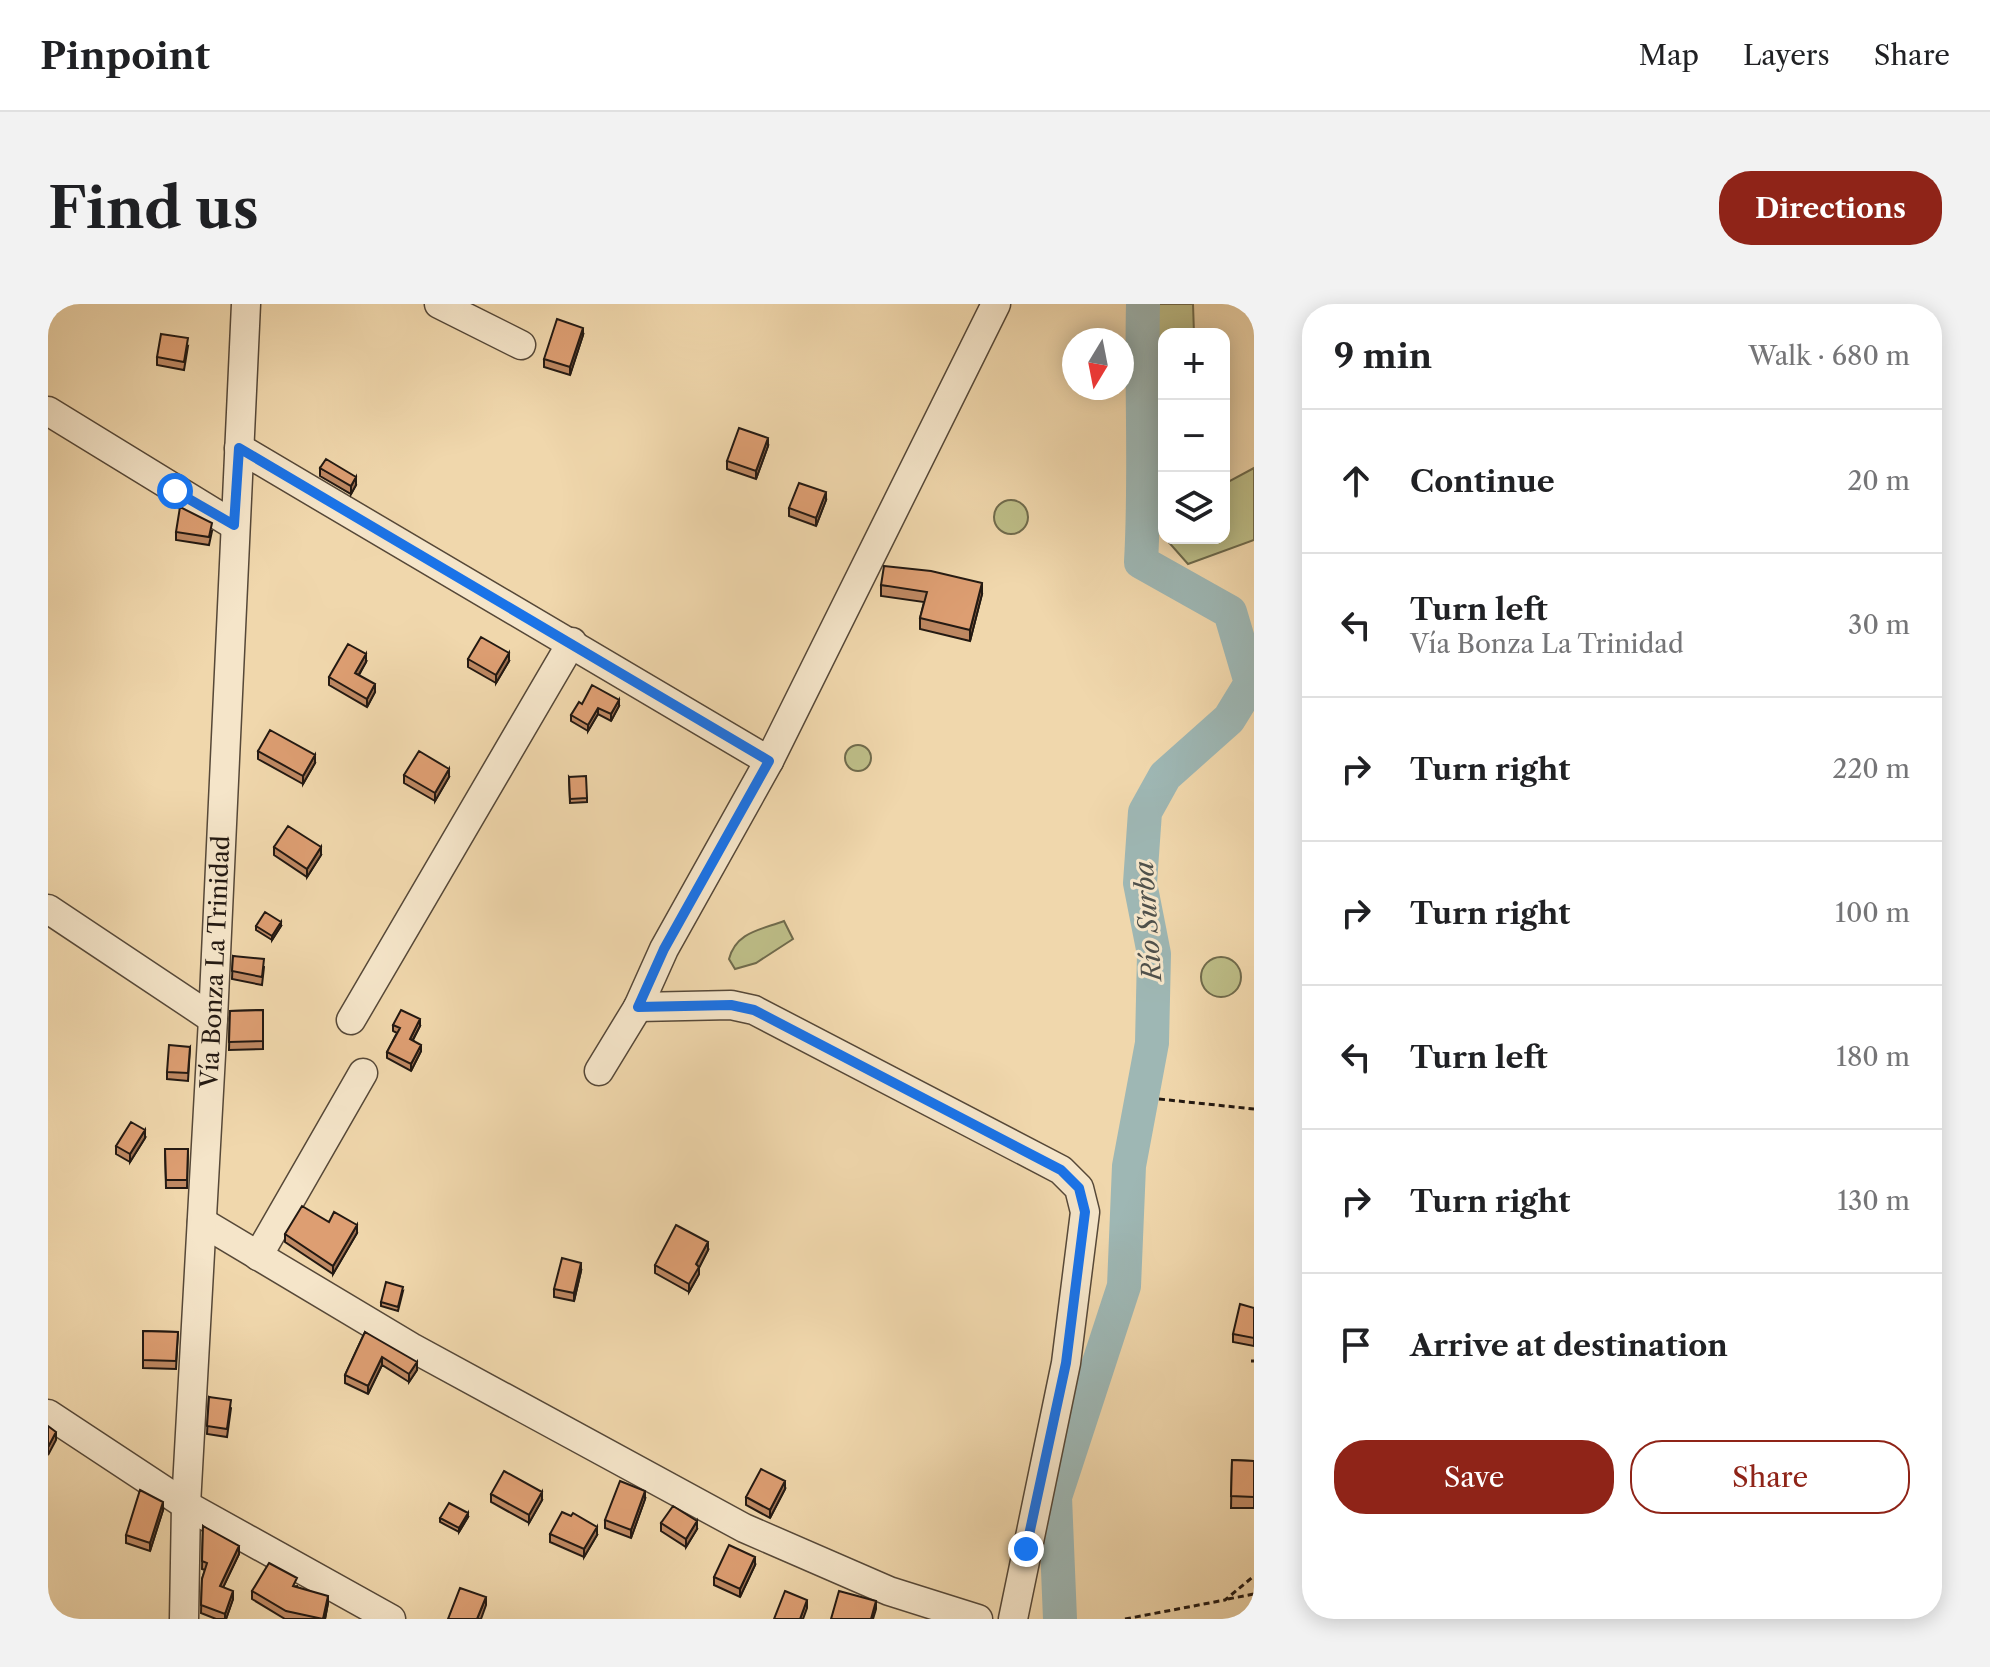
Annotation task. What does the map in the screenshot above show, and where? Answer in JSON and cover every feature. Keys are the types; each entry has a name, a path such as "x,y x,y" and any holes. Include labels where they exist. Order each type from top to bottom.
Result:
{"street":[{"name":"Vía Bonza La Trinidad","path":"184,1619 186,1505 213,1019 246,304"},
{"path":"439,304 521,345"},
{"path":"599,1071 638,1007 664,949 769,761 996,304"},
{"path":"48,411 234,525"},
{"path":"239,448 769,761"},
{"path":"351,1020 572,642"},
{"path":"48,909 213,1019"},
{"path":"638,1007 731,1005 754,1010 1061,1170 1079,1188 1085,1212 1066,1363 1013,1619"},
{"path":"258,1256 363,1073"},
{"path":"202,1222 411,1347 744,1528 889,1591 978,1619"},
{"path":"48,1414 186,1505 391,1619"}],"path":[{"path":"1159,1099 1254,1109"},
{"path":"1225,1600 1254,1576"},
{"path":"1125,1619 1254,1594"}],"green space":[{"path":"1138,304 1193,304 1194,328 1158,328 1158,342"},
{"path":"1254,468 1254,540 1188,564 1170,544 1230,544 1230,481"},
{"path":"1011,500 1023,505 1028,517 1023,529 1011,534 999,529 994,517 999,505"},
{"path":"858,745 867,749 871,758 867,767 858,771 849,767 845,758 849,749"},
{"path":"784,921 793,939 756,963 735,969 729,959 743,937"},
{"path":"1221,957 1235,963 1241,977 1235,991 1221,997 1207,991 1201,977 1207,963"}],"building":[{"path":"557,319 583,328 570,367 544,359"},
{"path":"161,334 188,338 184,362 157,357"},
{"path":"739,428 768,438 756,471 727,461"},
{"path":"326,459 356,477 351,486 320,468"},
{"path":"799,483 826,492 816,518 789,508"},
{"path":"180,507 212,523 209,537 176,532"},
{"path":"884,566 931,571 982,583 970,630 920,618 927,592 881,585"},
{"path":"481,637 509,653 496,675 468,659"},
{"path":"348,644 366,654 355,673 375,684 367,699 329,677"},
{"path":"592,685 619,700 611,714 598,708 588,725 571,715 579,702 582,704"},
{"path":"270,730 315,755 303,776 258,751"},
{"path":"419,751 449,769 435,793 404,775"},
{"path":"586,776 587,798 570,799 569,777"},
{"path":"288,826 321,847 307,869 274,847"},
{"path":"265,912 281,922 272,936 256,926"},
{"path":"233,956 264,959 262,977 232,971"},
{"path":"263,1010 263,1041 229,1042 230,1011"},
{"path":"401,1010 420,1019 410,1039 421,1045 411,1064 387,1052 400,1028 393,1025"},
{"path":"169,1045 190,1047 188,1073 167,1072"},
{"path":"131,1122 145,1130 130,1154 116,1146"},
{"path":"165,1149 188,1149 187,1180 166,1180"},
{"path":"302,1206 329,1222 334,1212 357,1225 333,1266 285,1234"},
{"path":"676,1225 708,1242 689,1284 655,1265"},
{"path":"562,1258 581,1263 574,1293 554,1289"},
{"path":"386,1282 403,1287 398,1307 381,1302"},
{"path":"1240,1304 1254,1308 1254,1338 1233,1334"},
{"path":"143,1331 178,1332 176,1361 143,1360"},
{"path":"365,1332 417,1362 409,1374 382,1357 368,1386 345,1375"},
{"path":"209,1397 231,1400 227,1429 207,1426"},
{"path":"48,1426 56,1432 48,1447"},
{"path":"1232,1460 1254,1461 1254,1497 1231,1496"},
{"path":"761,1469 785,1481 770,1510 746,1497"},
{"path":"504,1471 542,1492 529,1515 491,1494"},
{"path":"620,1481 645,1491 631,1530 605,1520"},
{"path":"140,1490 163,1502 150,1543 126,1535"},
{"path":"449,1503 468,1513 459,1528 440,1518"},
{"path":"673,1506 697,1521 686,1539 661,1523"},
{"path":"562,1512 571,1516 573,1513 597,1527 584,1549 550,1534"},
{"path":"203,1526 239,1546 220,1586 233,1591 225,1614 201,1605 202,1579 207,1563 202,1561"},
{"path":"729,1545 755,1557 740,1589 714,1577"},
{"path":"269,1563 297,1578 293,1586 328,1596 323,1619 286,1611 252,1591"},
{"path":"460,1588 486,1597 477,1619 448,1619"},
{"path":"785,1591 807,1600 800,1619 774,1619"},
{"path":"839,1591 876,1601 871,1619 831,1619"}],"waterway":[{"name":"Río Surba","path":"1060,1619 1055,1497 1124,1286 1129,1166 1152,1043 1154,954 1140,883 1145,812 1165,776 1229,719 1251,683 1230,612 1141,562 1143,304"}],"route":[{"path":"175,491 234,525 239,448 769,761 664,949 638,1007 731,1005 754,1010 1061,1170 1079,1188 1085,1212 1066,1363 1047,1464 1026,1549"}]}
